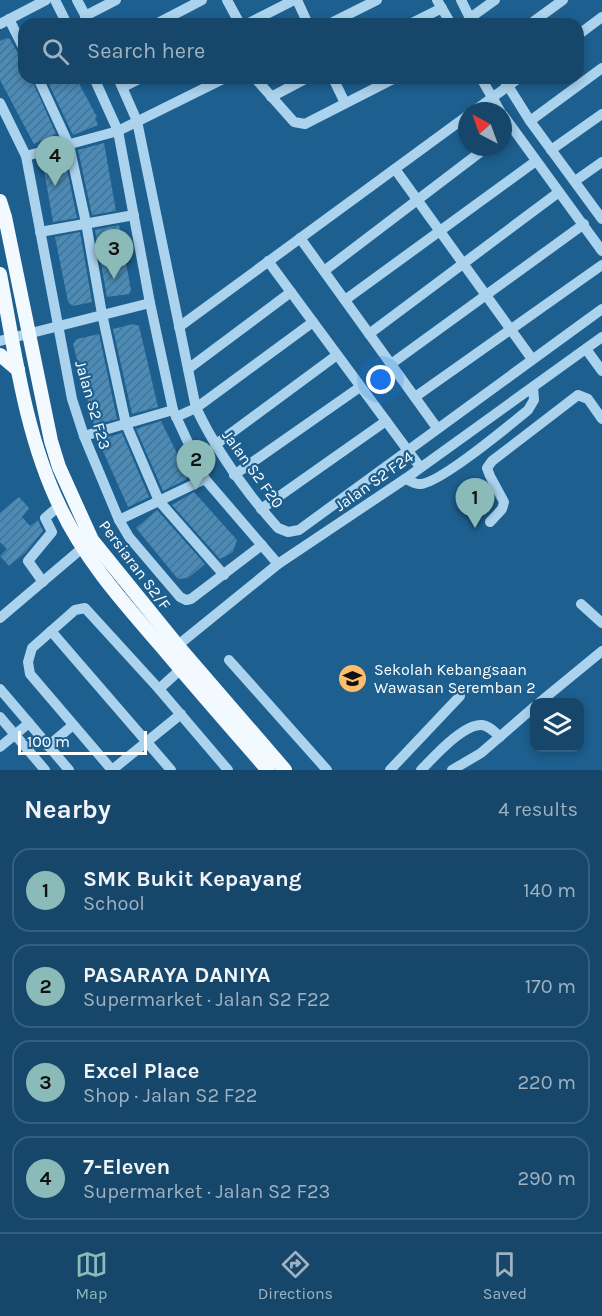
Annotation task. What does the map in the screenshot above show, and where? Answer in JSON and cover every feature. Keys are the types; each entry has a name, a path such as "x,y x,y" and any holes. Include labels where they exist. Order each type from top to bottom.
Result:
{"main road":[{"name":"Persiaran S2/F","path":"0,201 49,431 59,468 87,544"},
{"name":"Persiaran S2/F","path":"0,274 5,303 6,340 18,370 38,451 59,506 172,650 285,770"},
{"path":"0,322 5,303"},
{"path":"0,354 18,370"},
{"name":"Persiaran S2/F","path":"172,650 181,669 268,770"}],"street":[{"path":"18,41 5,21 46,0"},
{"path":"55,0 64,18"},
{"path":"77,0 87,18"},
{"path":"91,18 116,0"},
{"path":"168,18 202,0"},
{"path":"227,0 237,18"},
{"path":"259,18 295,0 305,18"},
{"path":"341,18 377,0"},
{"path":"461,0 470,18"},
{"path":"475,18 495,0"},
{"path":"538,18 563,0"},
{"path":"419,18 439,4 447,18"},
{"path":"584,30 602,17"},
{"path":"584,81 602,68"},
{"path":"41,84 69,144 126,424 159,501 224,575"},
{"path":"97,84 118,131 150,303 175,413 206,479 278,564"},
{"name":"Jalan S2 F20","path":"121,84 137,121 196,408 234,475 278,528 288,532 299,530 602,309"},
{"path":"26,156 118,131 213,84"},
{"path":"260,84 294,122 299,124 305,124 383,84"},
{"path":"271,97 296,84"},
{"path":"336,84 345,103"},
{"path":"485,84 496,102"},
{"path":"486,102 503,84"},
{"path":"506,84 551,150 601,214"},
{"path":"530,121 580,84"},
{"name":"Jalan S2 F23","path":"0,103 26,156 72,399 84,436 118,520 129,537 180,597 186,600 191,599 262,545"},
{"path":"551,150 602,114"},
{"path":"178,327 458,123"},
{"path":"512,136 536,161 602,251"},
{"path":"324,271 475,156"},
{"path":"345,300 536,161"},
{"path":"575,181 602,162"},
{"path":"395,169 532,359"},
{"path":"369,334 559,192"},
{"path":"40,232 134,214"},
{"path":"391,364 584,224"},
{"path":"300,238 437,428"},
{"path":"268,261 420,467"},
{"path":"415,397 602,266"},
{"path":"188,369 291,292"},
{"path":"6,340 150,303"},
{"path":"84,436 196,408 313,322"},
{"name":"Jalan S2 F24","path":"172,650 278,564 405,479 602,337"},
{"path":"586,349 602,371"},
{"path":"215,445 337,355"},
{"path":"234,475 360,387"},
{"path":"405,479 420,484 432,481 449,471 528,410 534,400 533,387"},
{"path":"490,522 502,509 504,502 487,468 492,461 578,395 588,399 602,418"},
{"path":"488,419 509,447"},
{"path":"261,508 386,421"},
{"path":"118,520 206,479"},
{"path":"43,582 28,561 52,532 45,518 59,506"},
{"path":"0,618 87,544"},
{"path":"580,604 602,623"},
{"path":"181,714 112,770 30,674 28,662 32,648 75,610 85,608 159,689 181,714 228,770"},
{"path":"51,631 171,770"},
{"path":"545,698 602,651"},
{"path":"229,660 327,770"},
{"path":"159,689 181,669"},
{"path":"0,689 69,770"},
{"path":"390,770 460,696"},
{"path":"466,770 481,753 530,711"},
{"path":"0,717 40,768"},
{"path":"0,747 29,723"},
{"path":"48,746 74,724"},
{"path":"422,770 461,732 470,728 481,725 492,729 500,737"},
{"path":"452,770 481,753"}],"building":[{"path":"10,39 18,53 18,84 34,84 56,134 34,144 0,80 0,41"},
{"path":"49,84 79,84 97,117 95,118 98,125 73,135"},
{"path":"104,143 116,211 92,215 78,150"},
{"path":"64,155 77,218 53,222 42,159"},
{"path":"119,225 131,290 129,294 107,297 95,230"},
{"path":"80,232 92,302 73,306 68,302 55,237"},
{"path":"133,324 139,326 158,407 132,414 113,329"},
{"path":"99,334 117,419 94,425 73,344 77,339"},
{"path":"161,421 189,478 163,491 136,429"},
{"path":"122,433 149,497 128,507 98,440"},
{"path":"194,492 237,540 233,552 220,559 172,505"},
{"path":"19,497 29,508 22,517 30,526 38,520 43,531 26,552 9,566 0,556 7,549 0,542 0,513"},
{"path":"157,510 205,564 188,578 178,579 136,528"}],"place":[{"name":"7-Eleven","path":"55,186"},
{"name":"Excel Place","path":"114,279"},
{"name":"PASARAYA DANIYA","path":"196,490"},
{"name":"SMK Bukit Kepayang","path":"475,528"},
{"name":"Sekolah Kebangsaan Wawasan Seremban 2","path":"353,678"}]}
